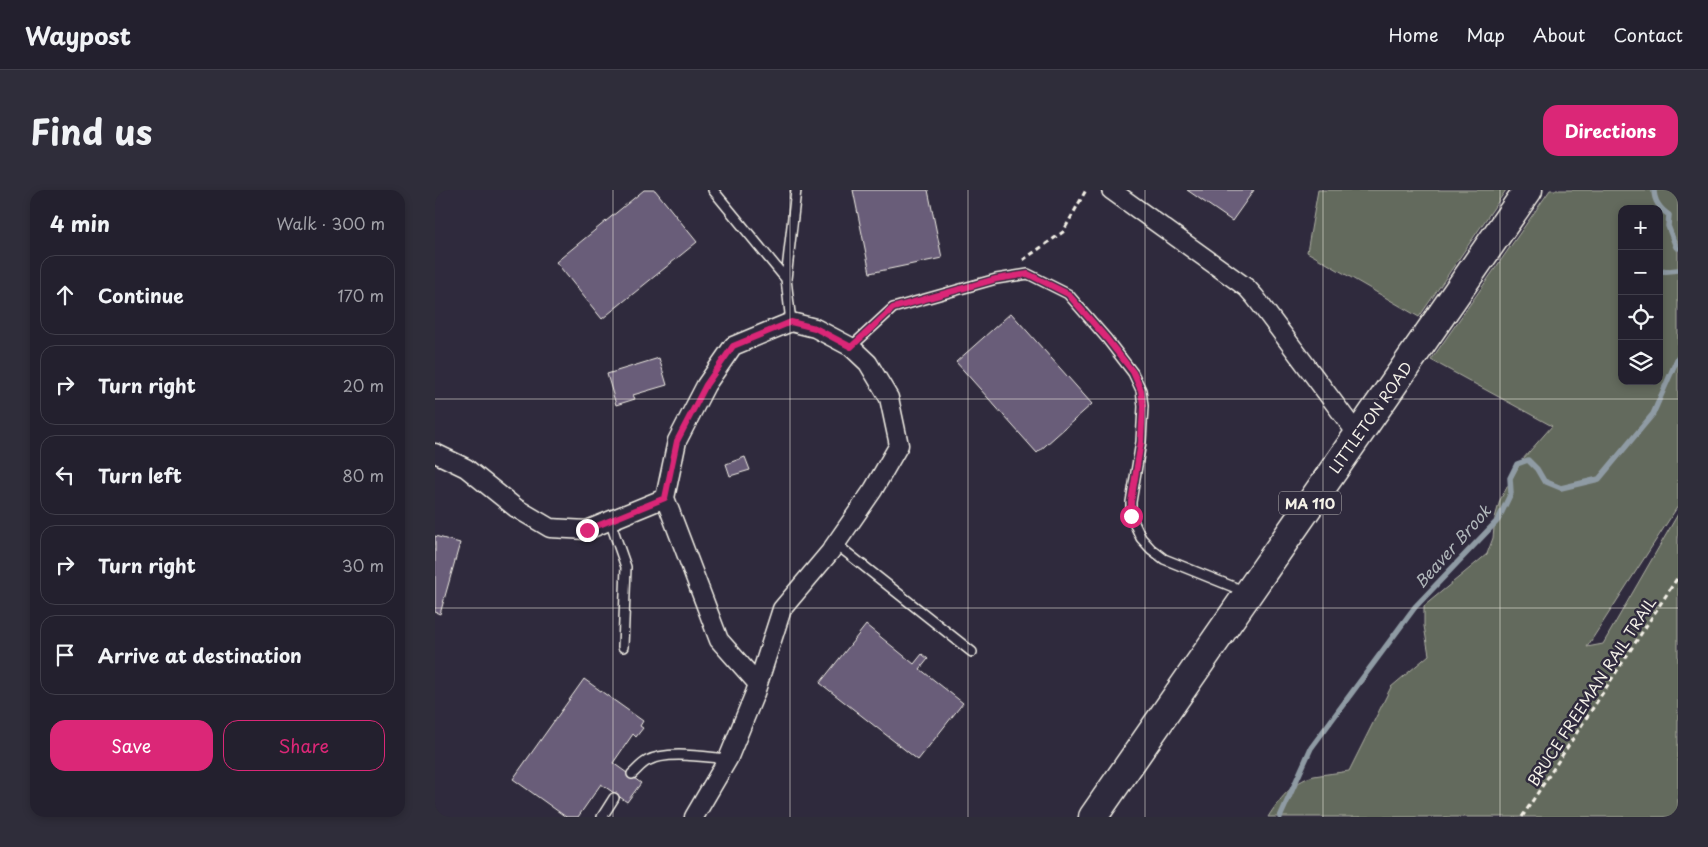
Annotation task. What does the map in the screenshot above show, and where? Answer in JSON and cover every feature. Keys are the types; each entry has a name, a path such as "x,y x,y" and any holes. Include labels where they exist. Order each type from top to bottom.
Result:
{"main road":[{"name":"LITTLETON ROAD","path":"1093,817 1528,190"}],"street":[{"path":"1111,190 1247,288 1357,435"},
{"path":"693,817 728,759 758,684 782,609 836,544 873,490 899,445 889,398 868,364 851,347 815,328 791,322 733,346 706,385 677,441 665,498 719,640 758,684"},
{"path":"435,453 466,468 516,508 550,528 587,530 665,498"}],"lane":[{"path":"713,190 786,279"},
{"path":"791,322 786,279 796,190"},
{"path":"851,347 893,308 996,279 1028,274 1068,294 1133,372 1141,390 1143,406 1141,442 1131,502 1131,516 1138,532 1151,549 1164,559 1248,593"},
{"path":"610,520 626,567 623,647"},
{"path":"836,544 972,652"},
{"path":"632,774 645,762 655,757 678,755 728,759"},
{"path":"602,817 614,798"}],"path":[{"path":"996,279 1063,232 1086,190"},
{"name":"BRUCE FREEMAN RAIL TRAIL","path":"1522,817 1678,577"}],"green space":[{"path":"1318,190 1506,190 1419,317 1307,252"},
{"path":"1550,190 1678,190 1678,506 1587,647 1603,644 1678,514 1678,817 1268,817 1281,798 1299,782 1314,776 1349,771 1391,687 1429,655 1424,626 1424,606 1487,554 1493,538 1495,518 1500,500 1522,460 1552,426 1431,360"}],"building":[{"path":"644,190 655,190 697,242 602,319 556,262"},
{"path":"853,190 928,190 942,258 870,273"},
{"path":"1187,190 1254,190 1232,221"},
{"path":"1011,313 1092,404 1037,453 956,362"},
{"path":"659,358 667,385 633,395 635,399 616,405 607,374"},
{"path":"745,457 750,470 730,476 726,464"},
{"path":"435,536 460,543 440,614 435,612"},
{"path":"866,625 914,664 922,654 928,659 920,669 963,703 918,760 820,683"},
{"path":"584,679 643,721 640,726 643,728 636,737 633,734 613,763 641,783 627,802 601,784 578,817 566,817 513,779"}],"waterway":[{"path":"1654,190 1658,204 1669,215 1668,226 1678,248"},
{"path":"1663,272 1678,270"},
{"name":"Beaver Brook","path":"1280,817 1311,748 1415,607 1498,520 1511,493 1510,478 1517,464 1528,460 1537,469 1544,481 1561,488 1599,479 1653,414 1678,357"}],"route":[{"path":"587,530 665,498 677,441 706,385 733,346 791,322 815,328 851,347 893,308 996,279 1028,274 1068,294 1133,372 1141,390 1143,406 1141,442 1131,502 1131,516"}]}
